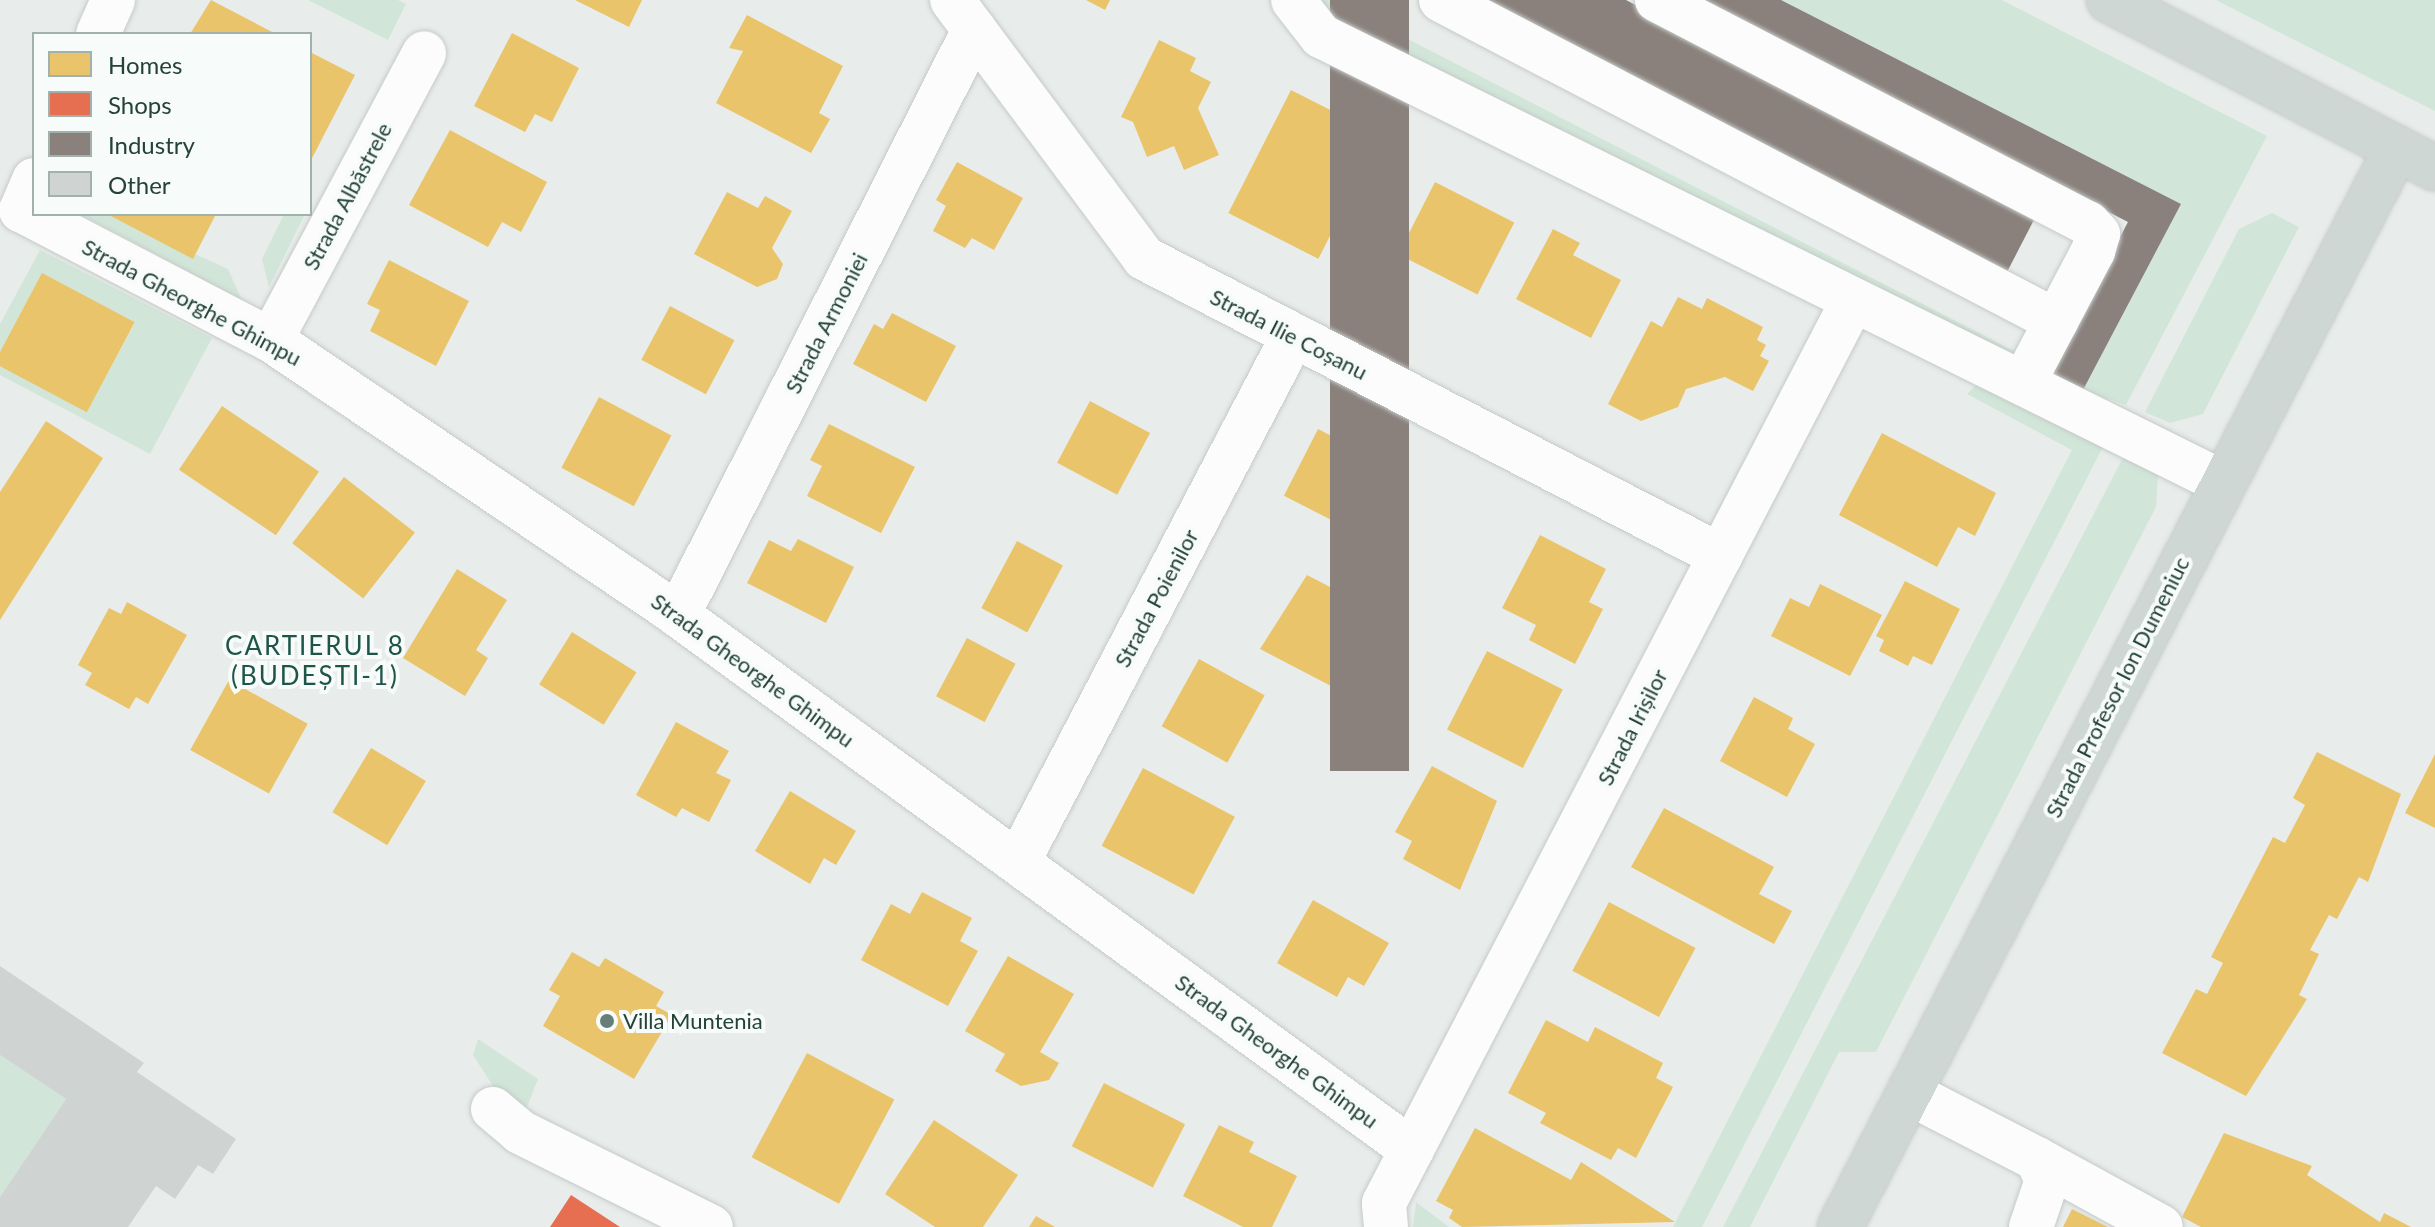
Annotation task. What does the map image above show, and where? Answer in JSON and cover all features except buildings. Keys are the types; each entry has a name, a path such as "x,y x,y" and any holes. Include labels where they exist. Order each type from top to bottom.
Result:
{"main road":[{"path":"2109,0 2435,168"},
{"name":"Strada Profesor Ion Dumeniuc","path":"1840,1227 2397,148"}],"street":[{"path":"99,32 113,0"},
{"path":"1293,0 1321,36 1852,302 2024,382 2222,482"},
{"path":"1441,0 2056,321"},
{"path":"1657,0 2088,223 2098,234 2093,251 2024,382"},
{"name":"Strada Ilie Coșanu","path":"963,15 1144,258 1721,556"},
{"name":"Strada Armoniei","path":"678,615 963,15"},
{"name":"Strada Albăstrele","path":"271,340 424,53"},
{"name":"Strada Gheorghe Ghimpu","path":"32,185 21,210 32,216"},
{"name":"Strada Gheorghe Ghimpu","path":"33,216 271,340 678,615 1019,860 1412,1150"},
{"name":"Strada Irișilor","path":"1412,1150 1852,302"},
{"name":"Strada Poienilor","path":"1019,860 1293,336"},
{"path":"1909,1093 2161,1227"},
{"path":"493,1109 520,1132 711,1227"},
{"path":"1386,1227 1384,1203 1412,1150"},
{"path":"2031,1227 2047,1180 2037,1159"}],"green space":[{"path":"308,0 398,0 406,4 388,40"},
{"path":"1320,0 1332,0 2016,352 2010,359 1339,20"},
{"path":"1781,0 2002,0 2267,136 2126,405 2083,390 2181,204"},
{"path":"2216,0 2435,0 2435,111 2249,17"},
{"path":"2272,213 2299,227 2203,414 2170,423 2145,412 2239,229"},
{"path":"84,216 111,216 228,269 242,300"},
{"path":"283,216 304,216 269,287 262,259"},
{"path":"40,250 212,338 150,454 0,375 0,366 87,411 135,323 42,274 0,352 0,324"},
{"path":"1978,383 2106,441 1702,1227 1673,1227 2072,450 1967,394"},
{"path":"2127,450 2158,475 2156,507 1876,1052 1839,1052 1750,1227 1723,1227"},
{"path":"478,1039 538,1079 523,1117 504,1103 473,1055"},
{"path":"0,1055 66,1099 0,1197"},
{"path":"1416,1202 1449,1227 1413,1227"}],"place":[{"name":"Villa Muntenia","path":"607,1021"}],"district":[{"name":"CARTIERUL 8 (BUDEȘTI-1)","path":"315,661"}]}
